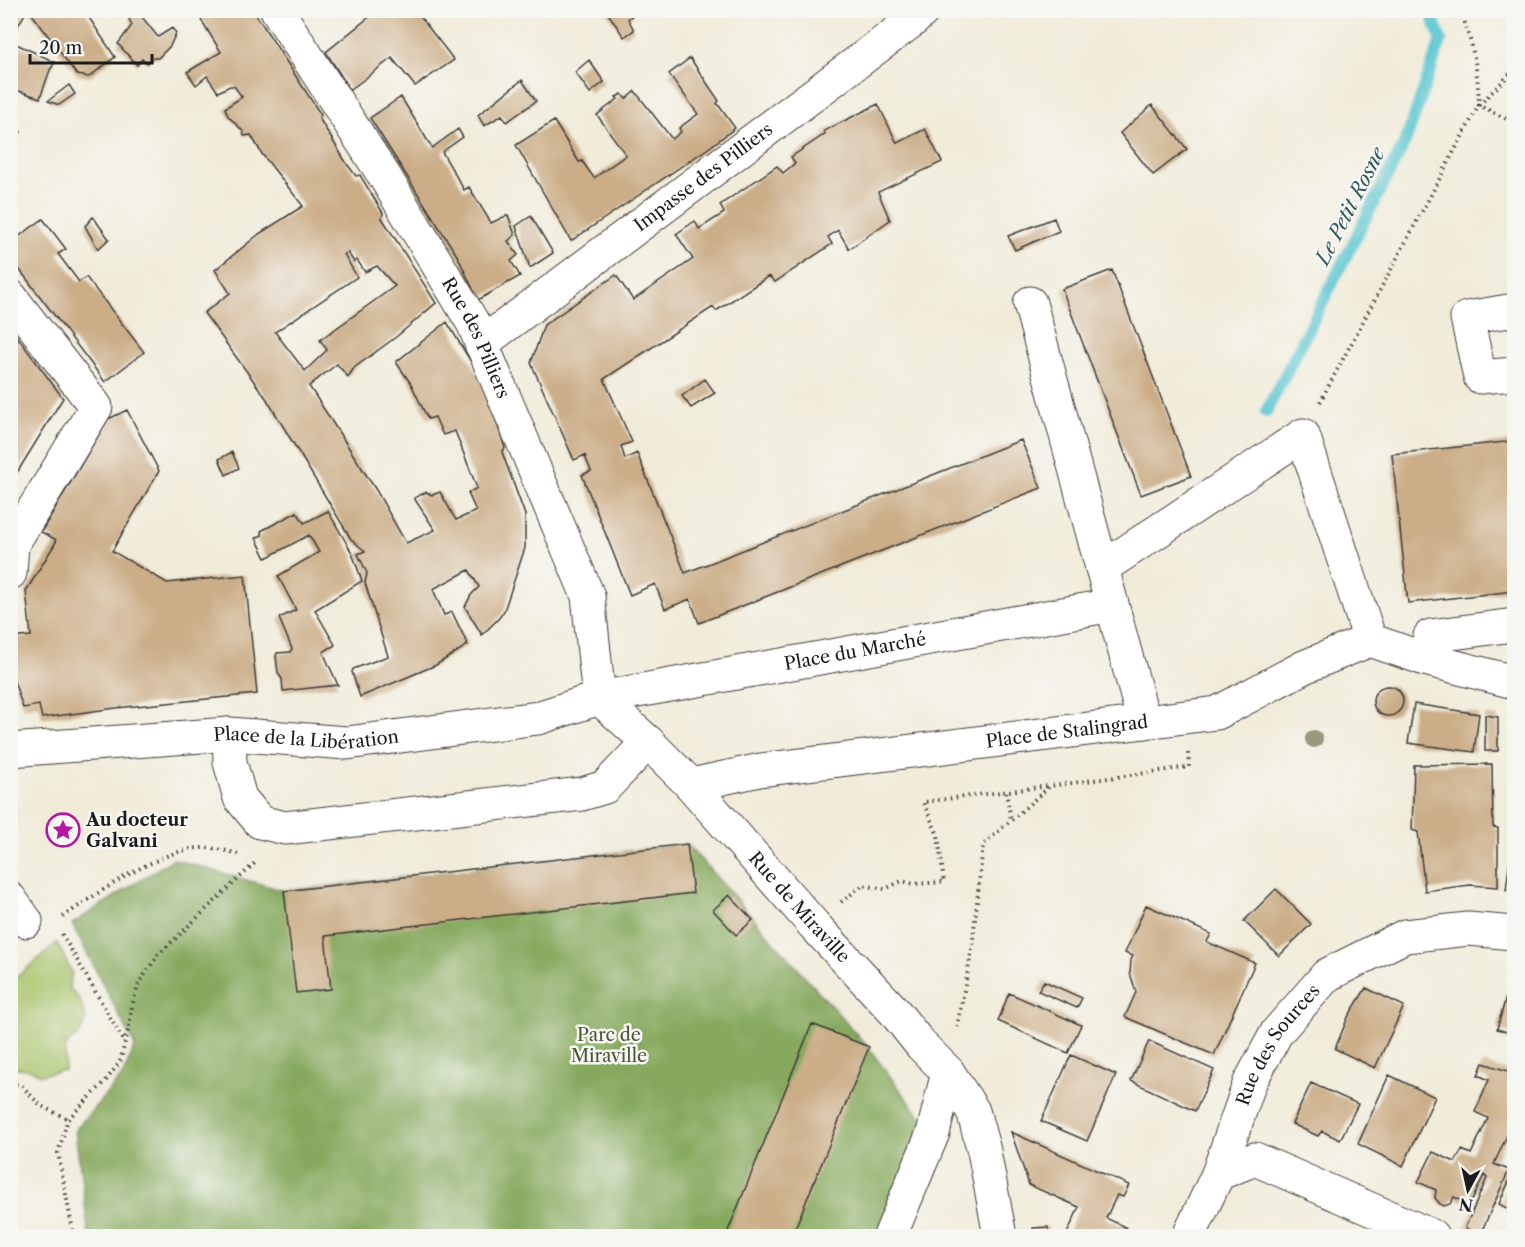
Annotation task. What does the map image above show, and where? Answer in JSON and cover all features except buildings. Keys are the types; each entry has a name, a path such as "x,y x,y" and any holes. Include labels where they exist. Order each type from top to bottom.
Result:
{"street":[{"name":"Rue des Pilliers","path":"277,10 385,177 472,324 588,596 599,698"},
{"name":"Impasse des Pilliers","path":"481,344 893,36 924,10"},
{"path":"10,296 96,407 12,545 10,573"},
{"path":"1030,303 1144,722"},
{"path":"1515,310 1467,318 1480,377 1515,374"},
{"path":"1102,568 1303,435 1370,640 1425,659 1515,682"},
{"name":"Place du Marché","path":"599,698 1112,605"},
{"path":"1425,659 1430,636 1515,625"},
{"name":"Place de Stalingrad","path":"692,785 760,770 1217,712 1304,667 1370,640"},
{"path":"229,734 230,762 240,798 260,822 285,828 582,794 605,787 648,742 599,698"},
{"name":"Place de la Libération","path":"10,750 229,734 346,742 538,718 599,698"},
{"name":"Rue de Miraville","path":"648,742 692,785 814,925 894,1011 921,1045 948,1072 973,1111 984,1151 999,1236"},
{"name":"Rue des Sources","path":"1189,1236 1218,1174 1250,1082 1277,1032 1327,975 1405,936 1468,929 1515,933"},
{"path":"890,1236 933,1133 948,1072"},
{"path":"1218,1174 1255,1159 1432,1236"}],"path":[{"path":"1460,10 1470,36 1476,65 1479,105"},
{"path":"1303,435 1479,105 1515,70"},
{"path":"1479,105 1515,123"},
{"path":"814,925 863,885 885,889 902,881 914,884 944,882 938,835 923,802 1189,767 1185,717"},
{"path":"948,1072 972,949 983,845 1050,786"},
{"path":"1006,792 1011,820"},
{"path":"31,914 103,889 171,853 200,848 224,850 258,859 158,955 139,983 120,1062 104,1083 68,1119 58,1153 74,1236"},
{"path":"61,933 125,1043"},
{"path":"10,1083 22,1086 41,1106 68,1119"}],"green space":[{"name":"Parc de Miraville","path":"687,844 867,1046 933,1133 890,1236 89,1235 75,1130 123,1075 135,1046 72,924 173,859 285,891"},
{"path":"57,943 72,973 69,987 79,999 86,1019 79,1035 67,1044 65,1070 41,1075 32,1070 11,1067 11,982"}],"waterway":[{"name":"Le Petit Rosne","path":"1266,412 1406,140 1441,40 1430,10"}],"place":[{"name":"Au docteur Galvani","path":"63,830"}]}
